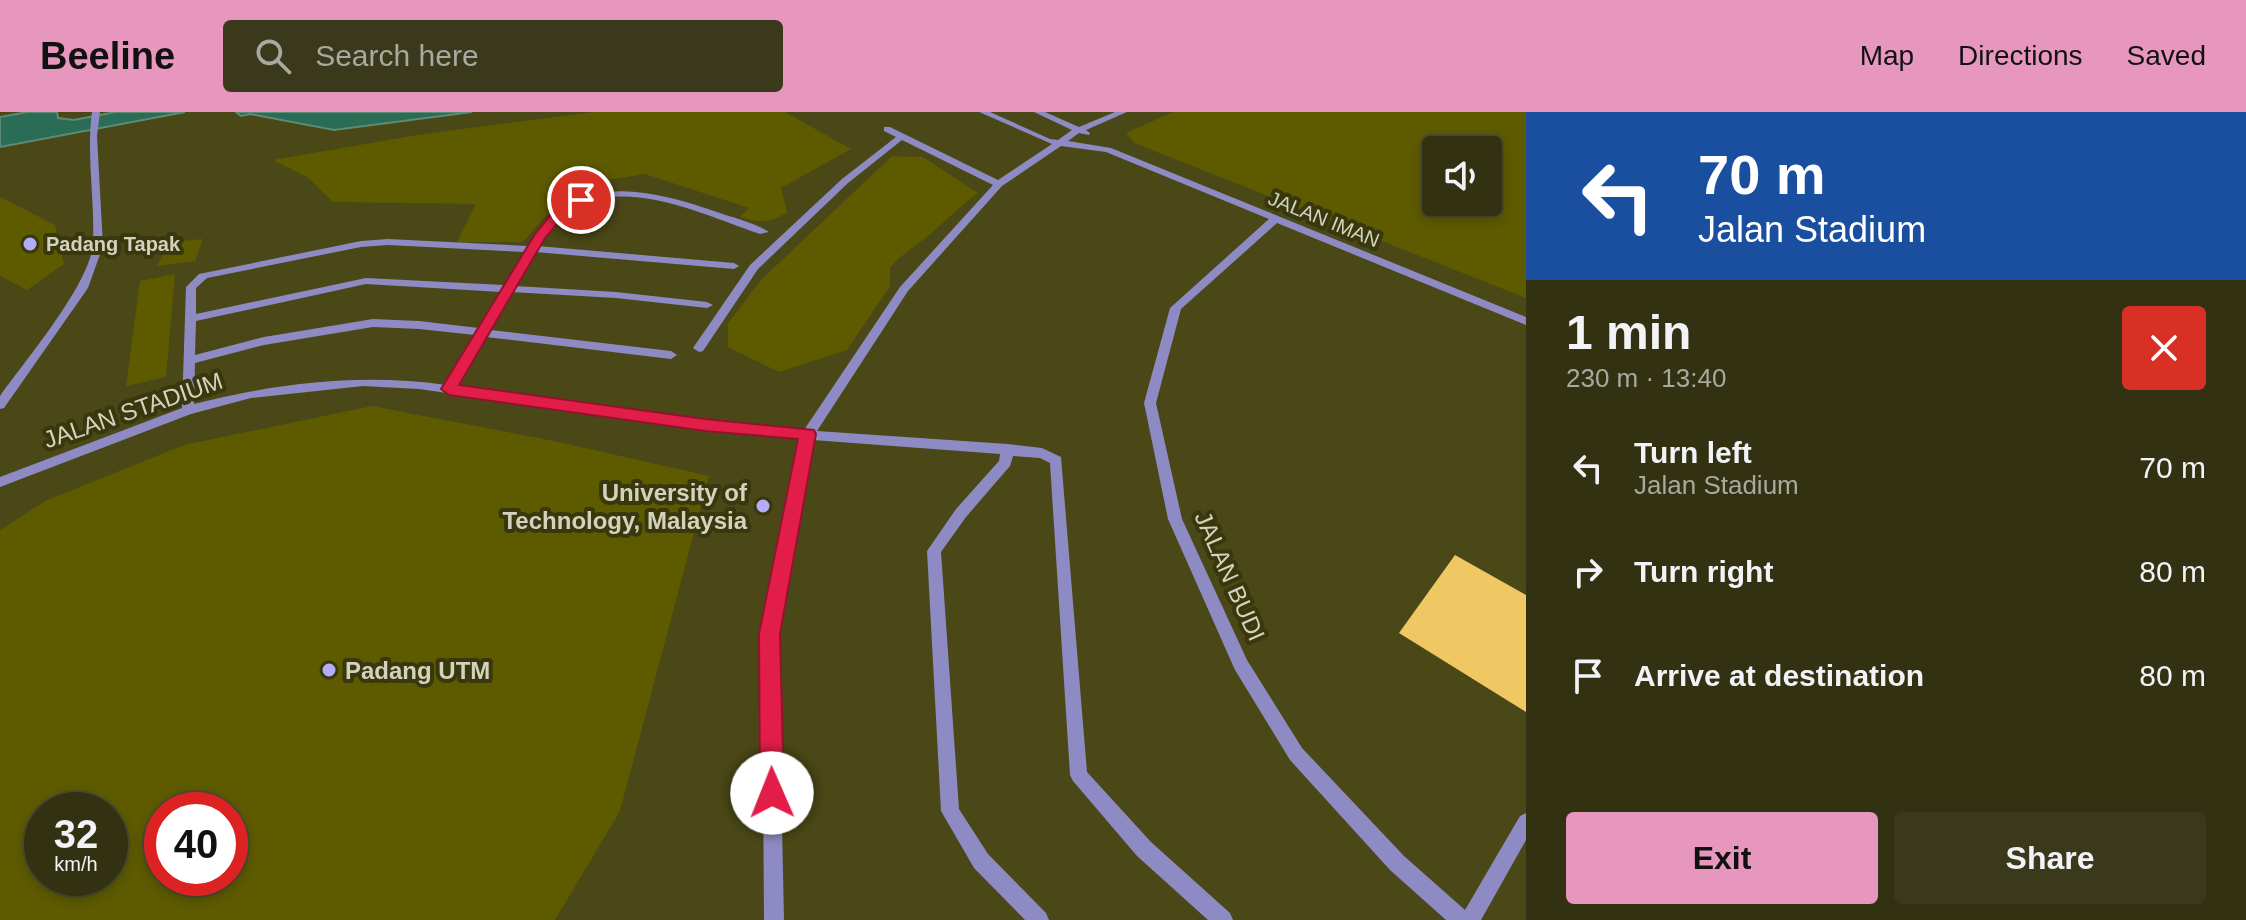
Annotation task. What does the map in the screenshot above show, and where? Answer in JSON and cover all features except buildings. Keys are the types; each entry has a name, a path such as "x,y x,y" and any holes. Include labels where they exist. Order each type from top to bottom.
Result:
{"street":[{"path":"0,405 83,288 98,246 93,136 96,112"},
{"path":"983,112 1048,141 1108,150"},
{"path":"1038,112 1080,129 1108,150"},
{"path":"774,920 770,634 808,434 904,289 999,184 1080,129 1123,112"},
{"path":"887,129 999,184"},
{"path":"699,348 754,267 845,181 902,136"},
{"name":"JALAN IMAN","path":"1108,150 1526,321"},
{"path":"449,389 531,249 558,215 581,200 610,194 638,195 764,232"},
{"name":"JALAN BUDI","path":"1275,219 1176,308 1150,403 1175,519 1241,665 1296,754 1397,863 1461,920"},
{"path":"188,410 191,287 203,276 229,269 361,244 388,242 531,249 734,266"},
{"path":"192,318 366,281 509,288 707,305"},
{"path":"191,360 264,341 373,323 671,355"},
{"name":"JALAN STADIUM","path":"0,482 188,410 251,394 363,382 449,389 720,427 1042,453 1056,460 1079,775 1144,849 1223,920"},
{"path":"1008,449 1005,463 961,513 934,551 950,811 981,861 1039,920"},
{"path":"1470,920 1526,822"}],"shaded area":[{"name":"University of Technology, Malaysia","path":"0,112 1526,112 1526,920 0,920"},
{"path":"27,112 57,112 58,118 74,120 115,112 185,112 0,147 0,117"},
{"path":"236,112 472,112 334,130 250,114 241,116"},
{"path":"593,112 785,112 851,149 781,188 787,212 770,220 740,217 749,208 645,174 571,186 523,242 457,242 476,204 333,202 307,177 273,160 417,135"},
{"path":"1173,112 1526,112 1526,298 1134,143 1126,133"},
{"path":"892,156 923,157 978,193 890,268 890,286 847,350 779,372 728,347 728,323 762,279"},
{"name":"Padang Tapak","path":"0,197 55,225 64,264 27,290 0,276"},
{"path":"203,239 195,261 157,266 170,242"},
{"path":"175,274 166,377 126,386 140,281"},
{"name":"Padang UTM","path":"372,406 559,442 709,476 620,811 555,920 0,920 0,530 47,500 184,445"}],"place":[{"name":"Padang Tapak","path":"30,244"},
{"name":"University of Technology, Malaysia","path":"763,506"},
{"name":"Padang UTM","path":"329,670"}],"route":[{"path":"581,200 558,215 539,236 449,389 736,429 808,434 770,634 772,793"}]}
